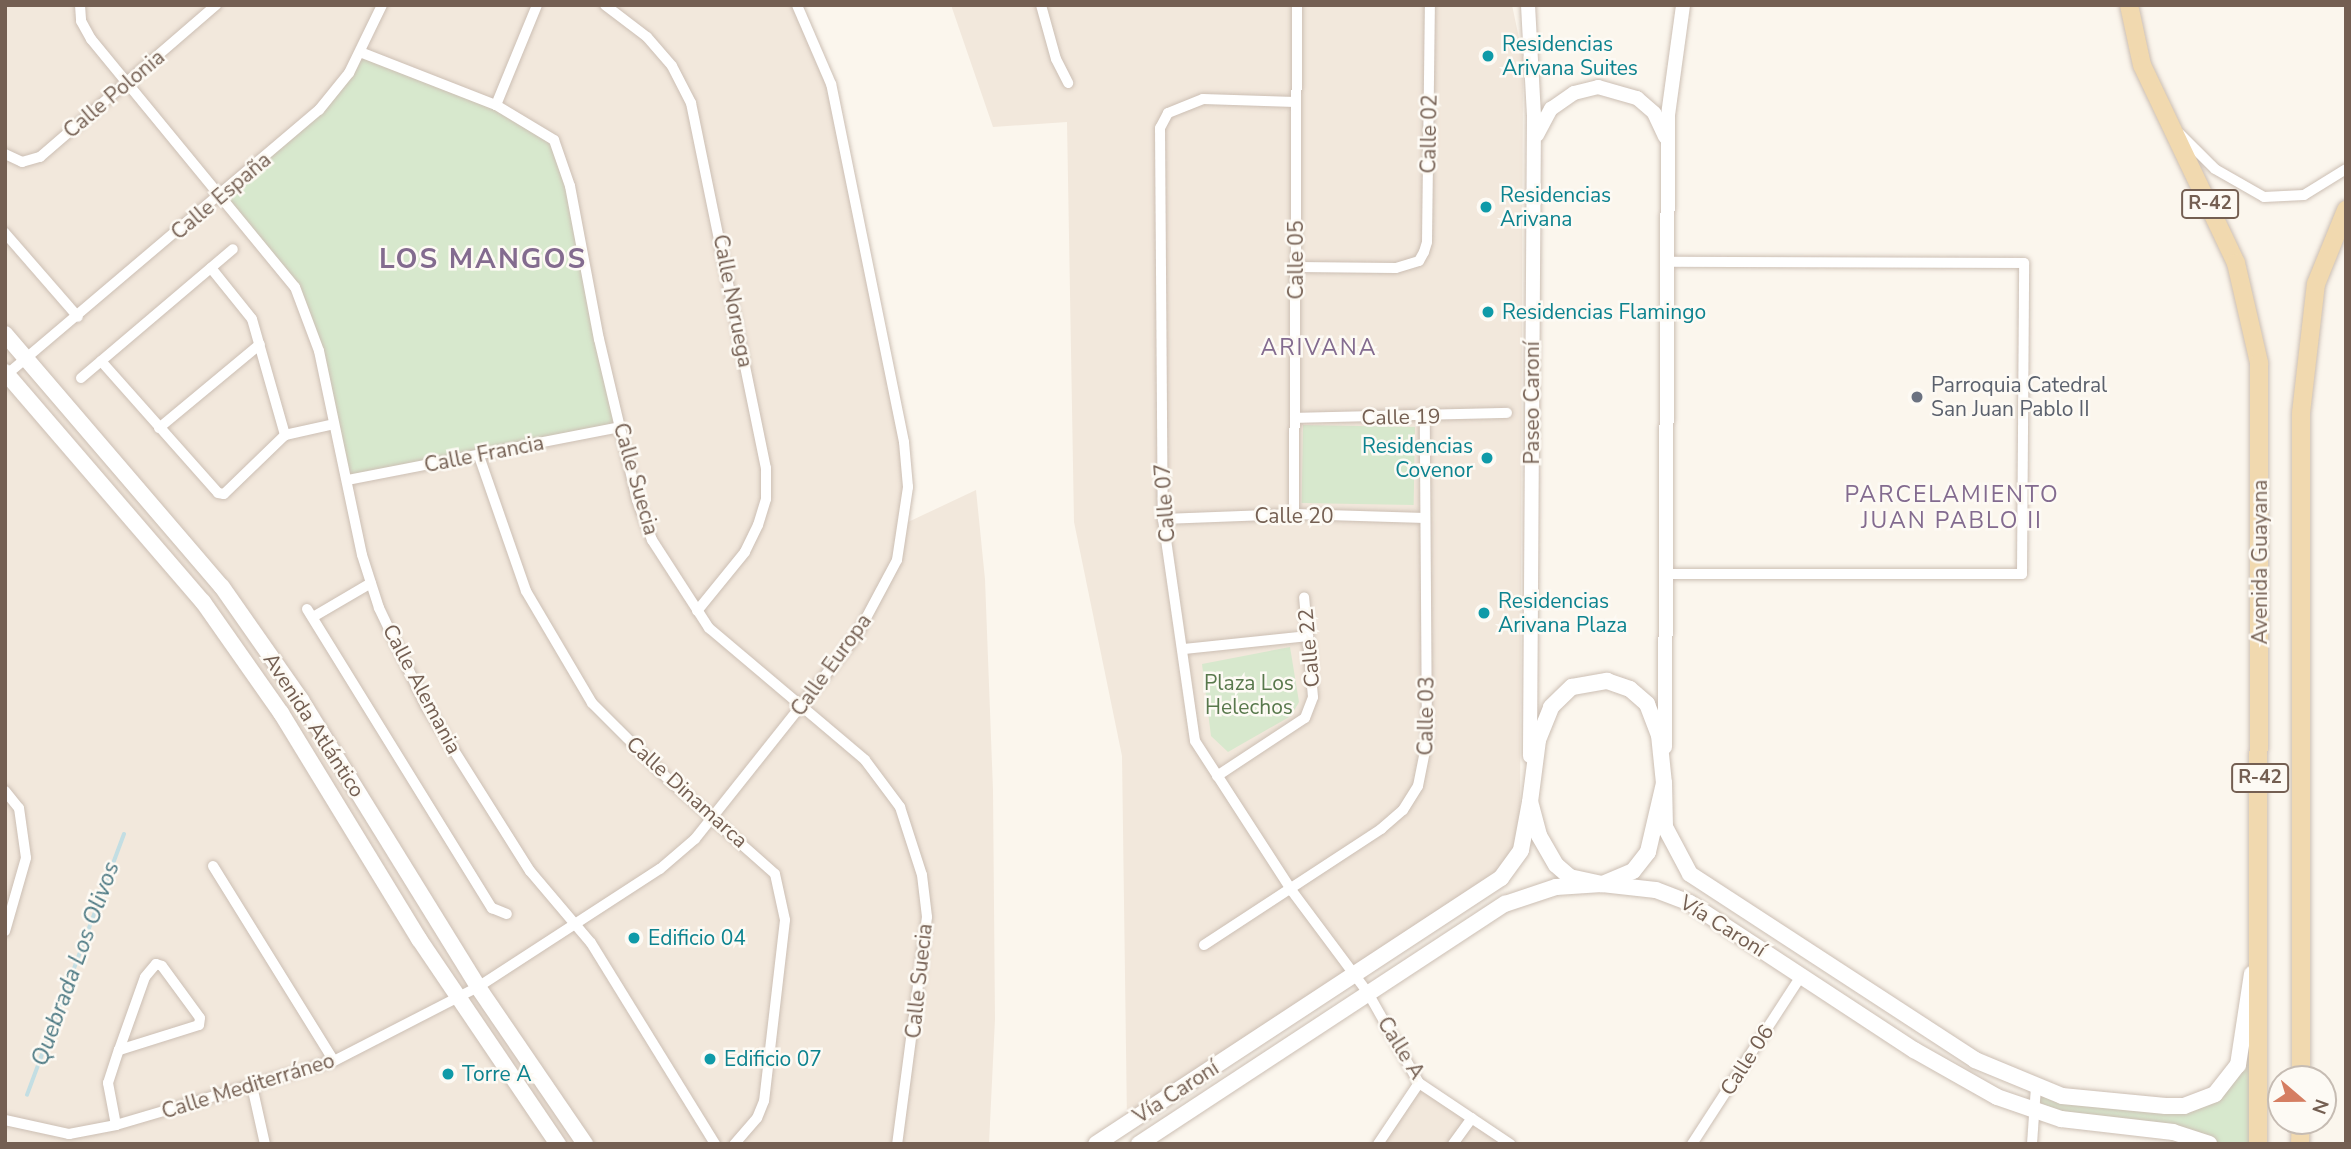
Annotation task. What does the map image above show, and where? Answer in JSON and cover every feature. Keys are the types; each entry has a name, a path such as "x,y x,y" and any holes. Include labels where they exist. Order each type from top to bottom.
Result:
{"main road":[{"name":"Avenida Guayana","path":"2129,5 2142,65 2236,263 2259,363 2258,1144"},
{"name":"Avenida Guayana","path":"2301,1065 2301,413 2309,313 2326,255 2346,210"},
{"name":"Avenida Atlántico","path":"5,334 222,587 301,700 478,987 585,1144"},
{"name":"Avenida Atlántico","path":"6,374 203,602 281,713 419,939 461,995 558,1144"},
{"name":"Paseo Caroní","path":"1595,680 1618,683 1647,704 1659,735 1664,783 1648,852 1633,871 1602,884 1570,877 1556,865 1539,835 1530,802 1538,740 1550,707 1572,687 1595,680"},
{"name":"Vía Caroní","path":"1664,783 1665,827 1690,874 1975,1060 2036,1087 2072,1098 2132,1105 2184,1106 2216,1094 2238,1065 2244,1040 2259,909"},
{"name":"Vía Caroní","path":"1096,1144 1510,869 1525,838 1530,802"},
{"name":"Vía Caroní","path":"1139,1144 1368,993 1521,897 1556,887 1602,884 1640,886 1676,897 1963,1080 2034,1111 2091,1125 2188,1134 2209,1144"}],"street":[{"name":"Calle Alemania","path":"80,5 81,21 91,39 219,198 295,287 307,312 371,583 426,706 530,871 591,943 715,1144"},
{"name":"Calle Polonia","path":"5,154 22,162 40,157 216,5"},
{"name":"Calle España","path":"6,374 78,317 319,110 360,52 382,5"},
{"path":"496,105 537,5"},
{"name":"Calle Noruega","path":"605,5 647,37 672,66 691,103 766,468 766,499 758,526 745,552 697,611"},
{"name":"Calle Europa","path":"478,987 660,869 713,817 857,635 897,560 908,488 904,442 831,84 797,5"},
{"path":"1041,5 1056,59 1068,83"},
{"name":"Calle 05","path":"1294,514 1297,5"},
{"name":"Calle 02","path":"1296,267 1395,268 1419,261 1427,242 1430,5"},
{"name":"Paseo Caroní","path":"1528,5 1534,146 1530,802"},
{"name":"Paseo Caroní","path":"1664,783 1668,152 1671,83 1683,5"},
{"name":"Calle Suecia","path":"360,52 496,105 546,133 563,158 620,427 652,540 697,611 738,657 802,705 865,760 888,788 912,836 922,875 927,917 897,1144"},
{"path":"1534,146 1551,109 1574,93 1598,88 1624,92 1646,105 1661,124 1668,152"},
{"name":"Calle 07","path":"1295,102 1203,99 1168,113 1160,128 1163,519 1184,649 1195,741 1292,891 1354,975"},
{"path":"2167,118 2215,169 2264,197 2304,195 2346,169"},
{"path":"5,233 78,317"},
{"path":"81,378 233,249"},
{"path":"1666,574 2022,574 2024,263 1667,262"},
{"path":"211,268 252,319 285,435"},
{"path":"159,428 260,344"},
{"path":"101,361 212,491 224,494 285,435 334,424"},
{"name":"Calle 19","path":"1295,418 1425,418 1507,413"},
{"name":"Calle 03","path":"1204,945 1292,891 1403,810 1426,764 1425,418"},
{"name":"Calle Francia","path":"348,480 620,427"},
{"name":"Calle Dinamarca","path":"479,456 526,591 562,658 592,703 670,782 775,874 785,920 764,1101 757,1118 734,1144"},
{"name":"Calle 20","path":"1163,519 1294,514 1424,518"},
{"path":"371,583 310,613 492,908 507,914"},
{"name":"Calle 22","path":"1217,776 1305,718 1313,697 1304,597"},
{"path":"1184,649 1308,636"},
{"path":"5,791 19,808 26,858 5,931"},
{"path":"213,866 334,1061"},
{"path":"116,1125 108,1083 119,1050 145,976 156,964 162,966 200,1018 199,1025 119,1050"},
{"name":"Calle A","path":"1354,975 1368,993 1419,1083 1510,1144"},
{"name":"Calle 06","path":"1692,1144 1801,976"},
{"name":"Calle Mediterráneo","path":"5,1120 68,1139 334,1061 478,987"},
{"path":"1378,1144 1419,1083"},
{"path":"252,1086 265,1144"},
{"path":"2032,1144 2036,1087"},
{"path":"1453,1144 1472,1118"}],"shaded area":[{"path":"5,5 797,5 831,84 904,442 906,523 976,490 985,579 993,790 995,1019 989,1144 5,1144"},
{"path":"951,5 1512,5 1523,57 1520,838 1511,865 1127,1122 1122,756 1074,522 1067,122 993,127"},
{"path":"1418,1084 1508,1144 1378,1144"}],"green space":[{"path":"360,52 538,127 563,158 620,427 348,480 319,351 295,287 219,198 288,141"},
{"path":"1303,425 1415,427 1414,505 1302,503"},
{"name":"Plaza Los Helechos","path":"1290,647 1299,702 1291,716 1228,752 1211,736 1202,664"},
{"path":"2259,909 2258,1144 2209,1144 2034,1111 2036,1087 2199,1101 2238,1065"}],"waterway":[{"name":"Quebrada Los Olivos","path":"27,1095 124,834"}],"place":[{"name":"Residencias Arivana Suites","path":"1488,56"},
{"name":"Residencias Arivana","path":"1486,207"},
{"name":"Residencias Flamingo","path":"1488,312"},
{"name":"Parroquia Catedral San Juan Pablo II","path":"1917,397"},
{"name":"Residencias Covenor","path":"1487,458"},
{"name":"Residencias Arivana Plaza","path":"1484,613"},
{"name":"Edificio 04","path":"634,938"},
{"name":"Edificio 07","path":"710,1059"},
{"name":"Torre A","path":"448,1074"}],"district":[{"name":"LOS MANGOS","path":"483,259"},
{"name":"ARIVANA","path":"1319,348"},
{"name":"PARCELAMIENTO JUAN PABLO II","path":"1952,508"}]}
